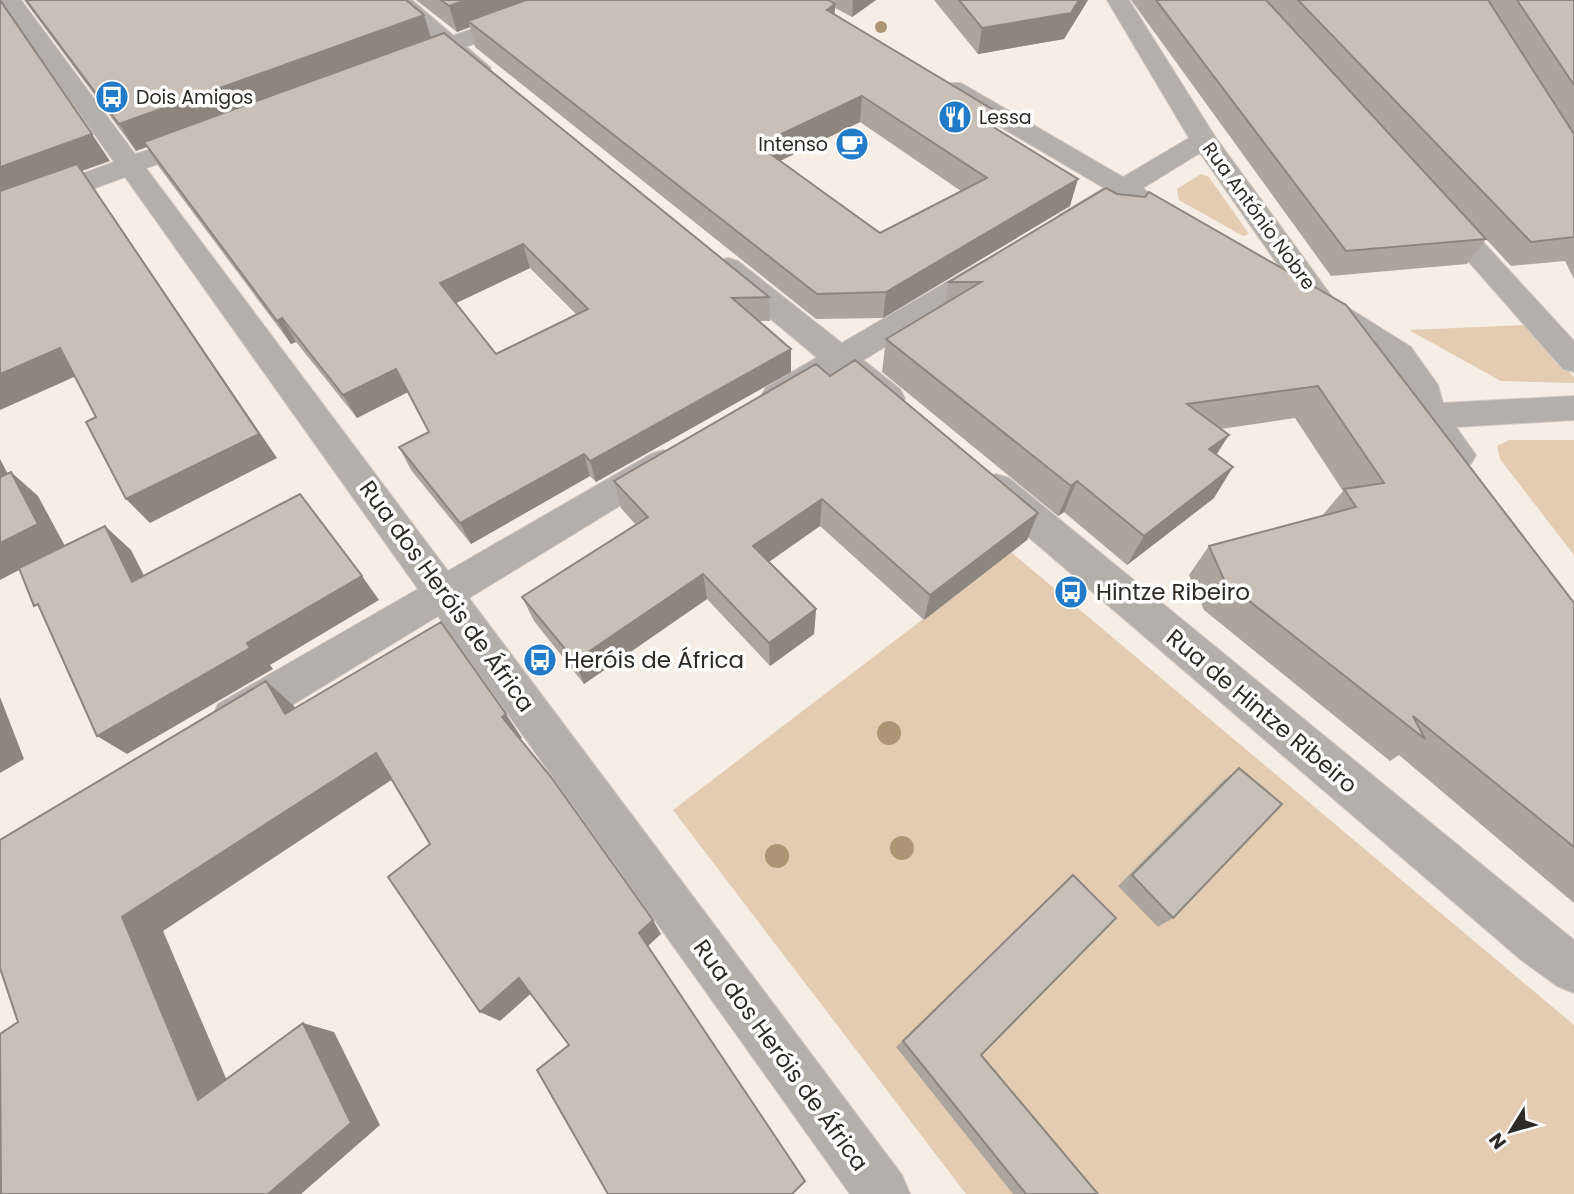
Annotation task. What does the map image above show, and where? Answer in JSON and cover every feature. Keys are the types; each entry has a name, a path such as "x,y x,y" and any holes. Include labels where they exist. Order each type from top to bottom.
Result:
{"street":[{"name":"Rua dos Heróis de África","path":"10,0 128,166 444,592 883,1194"},
{"path":"398,0 502,86"},
{"path":"382,70 572,0"},
{"name":"Rua António Nobre","path":"1118,0 1204,140 1322,304 1400,355 1422,385 1429,416 1478,480"},
{"path":"932,77 1168,214"},
{"path":"747,414 842,360 1204,140"},
{"path":"0,214 178,147"},
{"path":"1427,198 1574,360"},
{"path":"704,248 908,415"},
{"path":"1263,270 1322,304"},
{"path":"1429,416 1574,408"},
{"path":"199,738 688,449"},
{"name":"Rua de Hintze Ribeiro","path":"972,468 1537,942 1574,969"}],"shaded area":[{"path":"1201,174 1209,177 1249,234 1243,236 1179,200 1177,189"},
{"path":"1528,325 1574,377 1574,383 1501,381 1409,330"},
{"path":"1509,440 1574,440 1574,555 1500,459 1497,446"},
{"path":"1011,552 1574,1025 1574,1194 966,1194 673,810"}],"building":[{"path":"0,0 92,134 0,167"},
{"path":"26,0 406,0 424,15 119,124"},
{"path":"441,0 466,0 449,6"},
{"path":"526,0 828,0 835,4 827,10 997,112 982,120 1078,179 886,292 817,294 468,21","holes":["862,96 987,178 880,233 758,145"]},
{"path":"959,0 1079,0 1071,13 982,28"},
{"path":"1156,0 1266,0 1486,239 1346,251"},
{"path":"1298,0 1488,0 1574,134 1574,237 1531,242"},
{"path":"1517,0 1574,0 1574,85"},
{"path":"444,33 769,297 732,298 791,349 590,461 584,454 460,523 399,447 429,432 396,369 343,395 282,318 277,321 144,142","holes":["523,244 588,309 496,354 440,283"]},
{"path":"77,164 259,434 126,499 86,422 96,417 60,348 0,374 0,191"},
{"path":"1106,188 1117,194 1145,197 1149,192 1346,305 1574,603 1574,847 1413,716 1425,739 1225,582 1209,546 1356,507 1344,489 1384,483 1318,386 1187,404 1229,435 1209,449 1233,467 1144,536 1077,481 1071,486 886,339 981,282 949,282"},
{"path":"855,360 1038,513 930,595 822,499 753,546 816,609 769,643 703,574 575,661 522,597 648,517 614,481 816,364 830,376"},
{"path":"11,472 38,524 0,543 0,477"},
{"path":"300,494 362,576 247,643 250,648 97,736 38,604 34,606 19,568 105,526 132,582"},
{"path":"441,622 506,714 502,717 551,777 653,920 639,933 805,1181 792,1194 608,1194 537,1070 569,1045 519,978 480,1012 388,877 430,844 376,753 122,917 198,1100 303,1023 351,1123 268,1194 1,1194 0,1034 18,1022 0,968 0,840 266,681 285,714"},
{"path":"1239,768 1282,804 1173,918 1132,875"},
{"path":"1073,875 1116,918 981,1055 1098,1194 1026,1194 903,1041"}],"place":[{"name":"Dois Amigos","path":"112,97"},
{"name":"Lessa","path":"955,117"},
{"name":"Intenso","path":"852,144"},
{"name":"Hintze Ribeiro","path":"1071,592"},
{"name":"Heróis de África","path":"540,660"}]}
